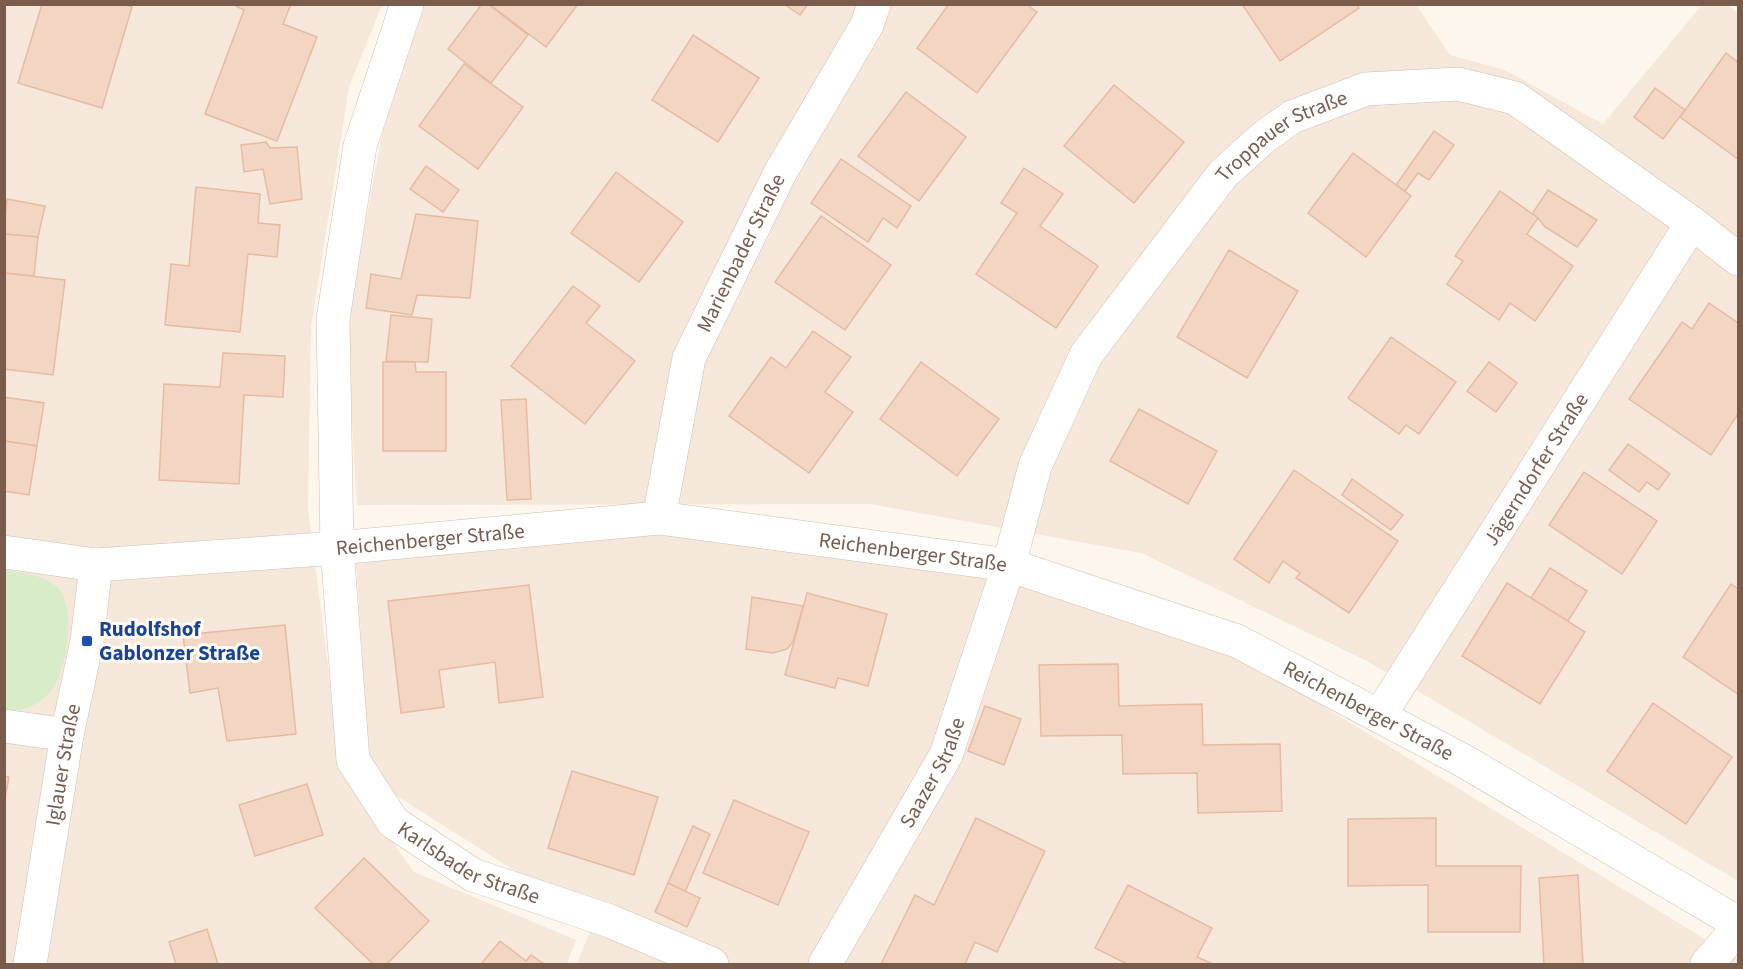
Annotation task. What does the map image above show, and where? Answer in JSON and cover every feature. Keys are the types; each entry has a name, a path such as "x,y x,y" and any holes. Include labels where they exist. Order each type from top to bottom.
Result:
{"street":[{"path":"337,548 333,319 360,146 407,4"},
{"name":"Marienbader Straße","path":"659,518 689,358 780,173 867,25 874,4"},
{"name":"Troppauer Straße","path":"1009,566 1035,466 1086,355 1223,174 1264,137 1292,117 1366,89 1458,84 1515,98 1692,223 1738,259"},
{"name":"Jägerndorfer Straße","path":"1380,715 1692,223"},
{"name":"Reichenberger Straße","path":"4,552 96,566 337,548 659,518 1009,566 1237,641 1464,760 1738,926"},
{"name":"Karlsbader Straße","path":"337,548 353,760 393,822 472,875 607,920 712,964"},
{"name":"Iglauer Straße","path":"30,964 68,735 87,641 96,566"},
{"name":"Saazer Straße","path":"825,964 946,756 1009,566"},
{"path":"4,726 68,735"},
{"path":"1707,964 1738,926"}],"shaded area":[{"path":"5,5 382,5 349,87 311,327 308,508 341,770 414,872 576,940 567,964 5,964"},
{"path":"425,5 1416,5 1450,55 1505,70 1603,124 1702,5 1727,5 1738,13 1738,881 1367,661 1141,553 870,504 357,505 346,328 387,108"},
{"path":"594,532 873,532 1257,666 1738,959 1738,964 577,964 594,921 370,779 356,561"}],"green space":[{"path":"4,570 45,579 57,587 67,609 68,624 65,655 56,683 41,701 29,707 11,711 5,710"}],"building":[{"path":"42,4 124,4 132,7 102,108 18,83"},
{"path":"232,4 291,4 283,24 317,37 277,141 205,114 244,10"},
{"path":"482,4 488,4 528,35 491,83 448,49"},
{"path":"489,4 578,4 546,47"},
{"path":"784,4 808,4 800,15"},
{"path":"949,4 1026,4 1037,12 977,93 917,48"},
{"path":"1242,4 1356,4 1359,8 1280,61"},
{"path":"693,35 759,78 718,142 652,100"},
{"path":"1726,53 1738,62 1738,159 1680,117"},
{"path":"464,64 523,107 478,169 419,126"},
{"path":"1114,85 1184,142 1134,203 1064,146"},
{"path":"1655,88 1685,110 1663,139 1634,117"},
{"path":"906,92 966,137 919,201 858,156"},
{"path":"1434,131 1454,145 1429,180 1418,173 1405,191 1396,185"},
{"path":"266,142 270,148 297,147 302,199 270,204 263,169 244,172 241,145"},
{"path":"1353,153 1411,196 1366,257 1308,213"},
{"path":"841,159 911,206 897,228 883,218 868,242 811,203"},
{"path":"426,166 459,190 443,212 410,189"},
{"path":"1024,168 1063,194 1040,226 1098,266 1056,328 976,274 1017,213 1001,203"},
{"path":"616,172 683,222 639,282 571,233"},
{"path":"196,187 260,194 258,223 280,225 277,257 248,254 240,332 165,325 171,264 189,266"},
{"path":"1548,190 1597,220 1577,247 1545,227 1532,214"},
{"path":"1500,191 1538,218 1527,234 1573,266 1535,321 1510,303 1499,320 1447,284 1463,261 1455,256"},
{"path":"7,199 45,206 38,237 4,234"},
{"path":"416,214 478,221 470,298 417,295 412,315 366,308 371,274 401,279"},
{"path":"821,216 891,265 845,330 775,282"},
{"path":"4,234 38,237 34,276 4,273"},
{"path":"1229,250 1298,291 1247,378 1177,337"},
{"path":"4,273 65,280 53,375 4,369"},
{"path":"573,286 600,306 586,323 635,361 585,424 511,366"},
{"path":"1709,303 1738,323 1738,414 1711,455 1629,399 1682,322 1692,329"},
{"path":"391,315 432,319 428,362 386,361"},
{"path":"813,331 851,357 825,392 853,412 809,473 729,416 771,357 786,368"},
{"path":"1391,337 1456,382 1419,434 1406,425 1399,434 1348,398"},
{"path":"223,353 285,356 283,397 244,395 239,484 159,480 164,384 220,387"},
{"path":"383,362 415,362 416,372 446,372 446,451 383,451"},
{"path":"921,362 999,419 957,476 880,419"},
{"path":"1489,362 1517,383 1496,412 1467,391"},
{"path":"4,397 44,403 37,446 4,441"},
{"path":"526,399 531,499 507,500 501,400"},
{"path":"1139,409 1217,451 1188,504 1110,461"},
{"path":"4,441 37,446 29,495 4,491"},
{"path":"1628,444 1670,474 1658,490 1647,482 1639,492 1609,470"},
{"path":"1294,470 1398,541 1349,613 1296,578 1300,573 1283,561 1269,583 1234,559"},
{"path":"1584,472 1657,521 1622,574 1549,525"},
{"path":"1352,479 1403,515 1391,530 1342,495"},
{"path":"1550,568 1587,591 1568,621 1531,598"},
{"path":"1507,583 1585,632 1540,704 1462,656"},
{"path":"1731,584 1738,589 1738,694 1683,657"},
{"path":"529,585 543,697 499,703 495,662 439,670 444,707 401,713 388,601"},
{"path":"807,593 887,614 868,686 838,678 835,688 785,675"},
{"path":"752,597 803,606 793,642 787,649 773,653 746,649"},
{"path":"285,625 296,734 227,741 218,688 190,693 183,635"},
{"path":"1118,664 1119,706 1202,704 1203,745 1280,744 1282,811 1198,813 1197,773 1123,774 1122,735 1041,736 1039,665"},
{"path":"1653,703 1732,757 1686,824 1607,771"},
{"path":"985,706 1021,719 1004,765 968,751"},
{"path":"572,771 658,797 634,875 548,848"},
{"path":"4,776 9,777 4,804"},
{"path":"307,784 323,835 255,856 239,805"},
{"path":"734,800 809,832 778,905 703,873"},
{"path":"976,818 1045,851 997,952 975,942 965,964 881,964 915,895 934,905"},
{"path":"1436,818 1436,866 1521,866 1520,932 1428,932 1428,885 1348,886 1348,819"},
{"path":"693,826 710,834 685,892 668,883"},
{"path":"364,858 429,921 387,964 373,964 315,908"},
{"path":"1578,875 1583,964 1544,964 1539,878"},
{"path":"668,883 700,898 687,927 655,912"},
{"path":"1128,885 1212,928 1197,957 1213,964 1127,964 1095,948"},
{"path":"207,929 218,964 176,964 169,942"},
{"path":"500,941 526,961 531,955 544,964 481,964"}],"place":[{"name":"Rudolfshof Gablonzer Straße","path":"87,641"}]}
